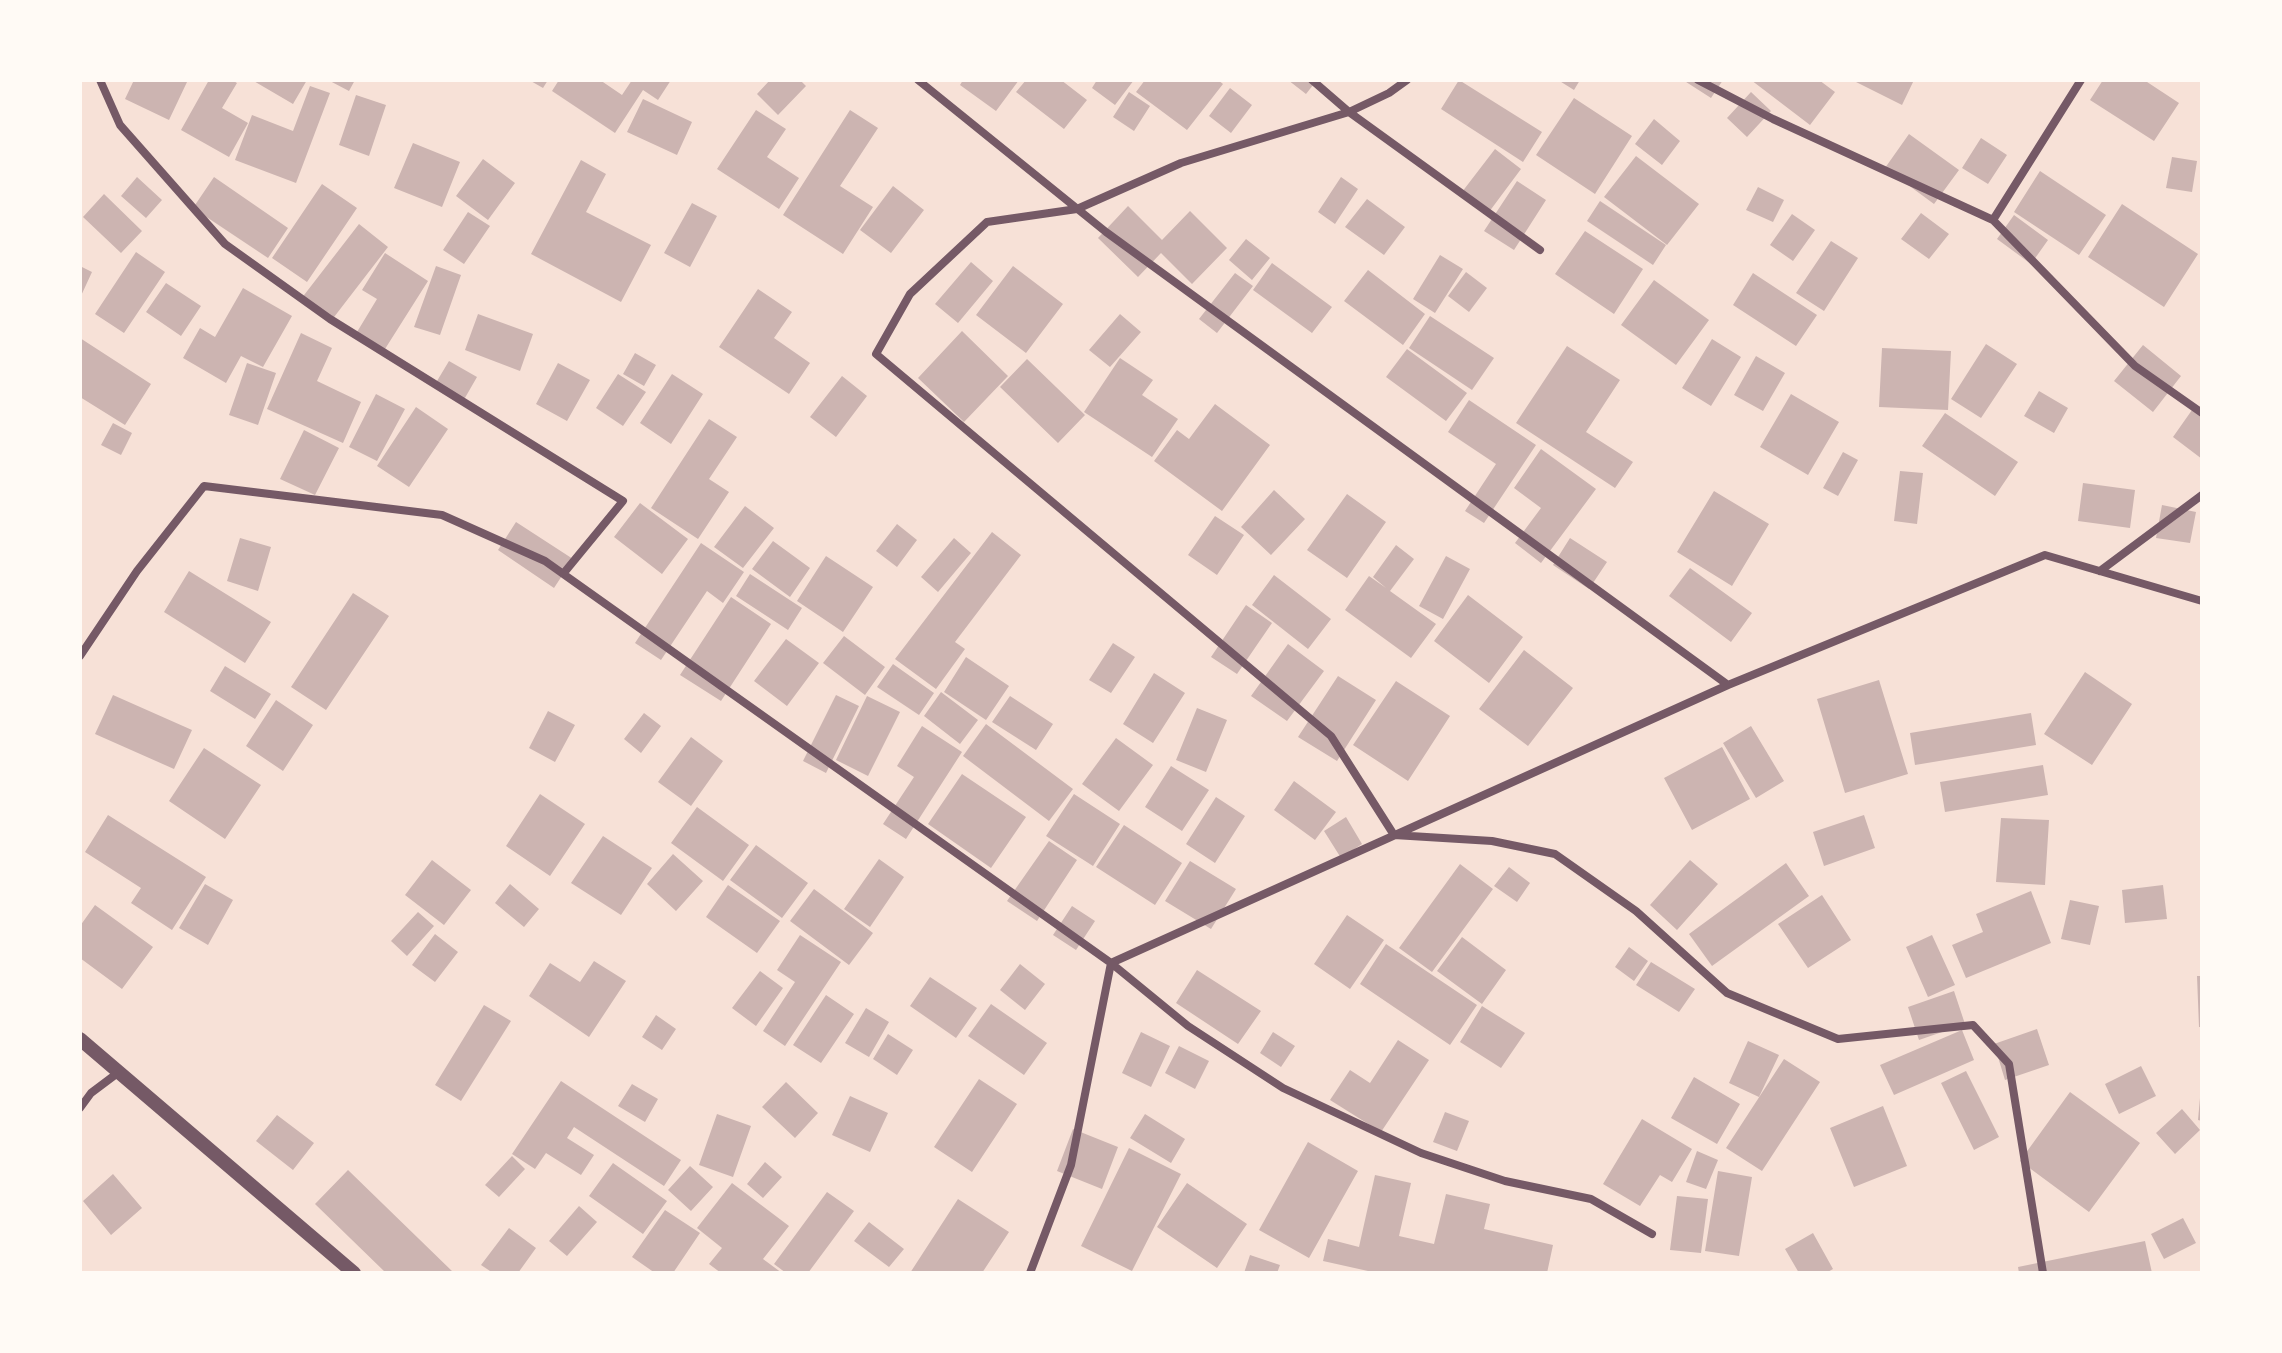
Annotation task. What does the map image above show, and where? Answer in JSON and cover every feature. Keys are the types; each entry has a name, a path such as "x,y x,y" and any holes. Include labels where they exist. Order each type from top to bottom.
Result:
{"street":[{"path":"100,80 120,125 225,244 330,319 623,501 563,574"},
{"path":"918,80 1077,209 1728,685"},
{"path":"1312,80 1349,112 1540,250"},
{"path":"1394,835 1331,736 876,354 910,294 987,222 1077,209 1181,163 1349,112 1389,93 1407,80"},
{"path":"1698,80 1773,119 1993,220 2135,366 2202,413"},
{"path":"1993,220 2081,80"},
{"path":"80,656 137,571 204,486 442,515 545,561 1111,963 1188,1026 1283,1088 1421,1153 1505,1181 1591,1199 1652,1234"},
{"path":"2100,571 2202,495"},
{"path":"1111,963 1728,685 2045,555 2202,601"},
{"path":"1394,835 1492,841 1555,854 1636,911 1727,993 1838,1039 1973,1025 2009,1064 2043,1273"},
{"path":"1030,1273 1071,1165 1111,963"},
{"path":"80,1039 354,1273"},
{"path":"80,1108 91,1093 119,1072"}],"building":[{"path":"134,80 187,82 169,120 125,99"},
{"path":"209,80 232,80 237,83 222,108 248,123 229,157 181,130"},
{"path":"252,80 307,80 293,104"},
{"path":"328,80 355,80 349,91"},
{"path":"529,80 548,80 543,88"},
{"path":"559,80 600,80 622,95 632,80 671,80 658,100 643,90 615,133 552,91"},
{"path":"770,80 800,80 806,86 778,115 757,94"},
{"path":"963,80 1019,80 996,111 960,85"},
{"path":"1026,80 1061,80 1087,100 1064,129 1016,92"},
{"path":"1097,80 1134,80 1115,105 1092,88"},
{"path":"1145,80 1218,80 1223,84 1187,130 1136,92"},
{"path":"1288,80 1317,80 1306,94"},
{"path":"1459,80 1542,132 1523,162 1441,109"},
{"path":"1558,80 1580,80 1574,90"},
{"path":"1683,80 1723,80 1711,98"},
{"path":"1751,80 1819,80 1835,92 1810,125"},
{"path":"1852,80 1914,80 1902,105"},
{"path":"2103,80 2144,80 2179,103 2154,141 2090,100"},
{"path":"310,86 330,93 296,183 235,160 252,115 293,131"},
{"path":"1230,88 1252,105 1231,133 1209,116"},
{"path":"1129,92 1150,106 1134,131 1113,117"},
{"path":"1751,92 1771,111 1747,137 1727,118"},
{"path":"356,95 386,105 369,156 339,145"},
{"path":"1574,98 1632,136 1595,194 1536,155"},
{"path":"643,99 692,122 677,155 627,132"},
{"path":"756,110 786,129 767,157 799,178 779,209 717,169"},
{"path":"850,110 878,128 840,186 873,207 843,254 783,215"},
{"path":"1654,119 1680,141 1662,165 1635,144"},
{"path":"1909,134 1959,170 1934,204 1885,168"},
{"path":"1981,138 2007,155 1988,184 1962,168"},
{"path":"413,143 460,162 442,207 394,188"},
{"path":"1495,149 1521,169 1489,212 1462,192"},
{"path":"1636,156 1699,204 1667,245 1604,197"},
{"path":"2172,157 2197,161 2192,192 2166,188"},
{"path":"483,159 515,183 488,220 456,196"},
{"path":"581,160 606,174 586,212 651,245 621,302 531,254"},
{"path":"2040,171 2106,215 2079,255 2014,212"},
{"path":"137,177 162,200 146,218 121,196"},
{"path":"214,177 288,228 268,258 193,208"},
{"path":"1341,177 1358,189 1335,224 1318,212"},
{"path":"1517,181 1546,200 1514,250 1484,231"},
{"path":"322,184 357,208 307,282 272,258"},
{"path":"893,186 924,210 891,253 860,230"},
{"path":"1758,187 1784,200 1773,222 1746,210"},
{"path":"104,194 142,231 121,253 83,217"},
{"path":"1367,199 1405,227 1384,255 1345,227"},
{"path":"1600,201 1666,245 1653,265 1587,221"},
{"path":"692,203 717,216 690,267 664,253"},
{"path":"2122,204 2198,254 2164,307 2088,257"},
{"path":"1128,206 1162,240 1190,211 1227,248 1192,284 1161,253 1138,277 1098,238"},
{"path":"468,212 490,226 464,264 443,250"},
{"path":"1921,213 1949,234 1929,259 1901,239"},
{"path":"1792,214 1815,230 1793,261 1770,245"},
{"path":"2014,215 2048,240 2031,264 1997,239"},
{"path":"359,224 388,247 331,321 301,299"},
{"path":"1585,231 1643,269 1614,314 1555,274"},
{"path":"1246,239 1270,258 1252,280 1229,260"},
{"path":"1831,241 1858,258 1824,311 1796,293"},
{"path":"136,252 165,272 124,333 95,314"},
{"path":"385,253 428,281 385,349 357,332 377,299 362,290"},
{"path":"1440,255 1463,269 1435,313 1413,299"},
{"path":"971,262 993,281 958,323 935,304"},
{"path":"1272,263 1332,307 1312,333 1253,290"},
{"path":"80,266 92,272 80,298"},
{"path":"436,266 461,275 440,335 414,327"},
{"path":"1013,266 1063,304 1026,353 976,315"},
{"path":"1368,270 1425,314 1403,345 1344,301"},
{"path":"1466,272 1487,288 1469,312 1448,296"},
{"path":"1235,273 1253,286 1217,333 1199,319"},
{"path":"1753,273 1817,315 1796,346 1733,305"},
{"path":"1654,280 1709,320 1676,365 1621,325"},
{"path":"166,283 201,306 181,336 146,312"},
{"path":"243,288 292,316 263,367 241,356 226,383 183,358 200,328 215,337"},
{"path":"758,289 792,312 774,338 810,363 789,394 719,347"},
{"path":"478,314 533,334 520,371 465,350"},
{"path":"1120,314 1141,332 1110,367 1089,350"},
{"path":"1430,316 1494,358 1472,390 1409,348"},
{"path":"962,331 1008,376 964,422 918,378"},
{"path":"301,333 332,348 317,381 361,402 343,443 267,409"},
{"path":"80,338 151,384 125,425 80,397"},
{"path":"1712,339 1741,357 1711,406 1682,388"},
{"path":"1986,344 2017,364 1981,418 1951,399"},
{"path":"2143,345 2181,376 2153,412 2114,381"},
{"path":"1567,346 1620,380 1586,432 1633,462 1615,488 1516,423"},
{"path":"1882,348 1951,351 1948,410 1879,407"},
{"path":"1407,349 1467,393 1446,421 1386,377"},
{"path":"635,353 656,365 644,386 623,374"},
{"path":"1756,356 1785,373 1763,411 1734,395"},
{"path":"1120,358 1153,380 1142,395 1178,419 1152,457 1084,412"},
{"path":"1027,359 1085,415 1058,443 1000,387"},
{"path":"449,361 477,377 462,403 434,386"},
{"path":"247,363 276,373 258,425 229,415"},
{"path":"558,363 590,380 567,421 536,404"},
{"path":"618,374 646,392 623,426 596,408"},
{"path":"672,374 703,394 671,444 640,423"},
{"path":"842,376 867,396 836,437 810,417"},
{"path":"2039,391 2068,408 2054,433 2024,416"},
{"path":"376,394 405,409 377,461 349,447"},
{"path":"1791,394 1839,422 1808,475 1760,447"},
{"path":"1469,400 1536,445 1484,523 1465,511 1496,464 1448,432"},
{"path":"1215,404 1270,445 1222,511 1154,461 1177,430 1189,439"},
{"path":"416,407 448,429 409,487 377,466"},
{"path":"2192,410 2202,417 2202,459 2173,437"},
{"path":"1945,413 2018,462 1995,496 1922,446"},
{"path":"709,419 737,437 709,479 729,492 698,539 651,508"},
{"path":"113,423 132,433 121,455 101,445"},
{"path":"304,430 339,448 315,495 280,479"},
{"path":"1541,449 1596,489 1541,563 1515,543 1541,508 1514,488"},
{"path":"1843,452 1858,460 1838,496 1823,488"},
{"path":"1900,471 1923,473 1917,524 1894,521"},
{"path":"2083,483 2135,490 2130,528 2078,521"},
{"path":"1274,490 1305,519 1271,555 1241,527"},
{"path":"1714,491 1769,524 1732,586 1677,552"},
{"path":"1347,494 1386,522 1347,578 1307,550"},
{"path":"640,503 688,539 662,574 614,537"},
{"path":"2162,505 2196,512 2190,543 2156,538"},
{"path":"745,506 774,528 743,568 714,547"},
{"path":"1215,516 1244,535 1217,575 1188,555"},
{"path":"516,522 573,559 554,588 498,550"},
{"path":"897,524 917,540 897,567 876,551"},
{"path":"992,532 1021,555 955,642 965,649 936,689 895,659"},
{"path":"240,538 271,547 258,591 227,581"},
{"path":"954,538 971,553 938,592 921,577"},
{"path":"1570,538 1607,562 1589,589 1553,565"},
{"path":"773,541 810,568 790,597 752,569"},
{"path":"701,543 744,572 723,603 707,591 661,660 635,643"},
{"path":"1396,545 1414,559 1390,591 1436,624 1411,658 1345,610 1369,576 1386,588 1373,577"},
{"path":"826,556 873,587 843,632 797,601"},
{"path":"1446,556 1470,569 1443,619 1419,606"},
{"path":"1690,568 1752,613 1731,642 1669,596"},
{"path":"189,571 271,622 245,663 164,612"},
{"path":"750,574 802,608 788,630 736,596"},
{"path":"1274,575 1331,619 1308,649 1252,605"},
{"path":"353,593 389,616 326,710 291,687"},
{"path":"1468,595 1523,637 1489,683 1434,641"},
{"path":"731,597 771,624 721,701 680,675"},
{"path":"1246,605 1272,623 1237,674 1211,657"},
{"path":"844,636 885,667 865,695 823,663"},
{"path":"786,639 819,663 787,706 754,681"},
{"path":"1113,643 1135,657 1111,693 1089,680"},
{"path":"1288,644 1324,671 1287,721 1251,696"},
{"path":"1524,650 1573,688 1528,746 1479,709"},
{"path":"966,657 1009,686 986,720 944,692"},
{"path":"893,664 934,693 919,715 877,687"},
{"path":"225,666 271,694 255,719 210,691"},
{"path":"2085,672 2132,704 2092,765 2044,734"},
{"path":"1154,673 1185,693 1153,743 1123,724"},
{"path":"1338,676 1376,700 1337,761 1298,737"},
{"path":"1879,680 1908,774 1845,793 1817,699"},
{"path":"1396,681 1450,716 1408,781 1353,745"},
{"path":"941,692 978,720 960,744 924,716"},
{"path":"113,695 192,730 174,769 95,734"},
{"path":"836,695 859,706 826,773 803,761"},
{"path":"867,696 900,712 868,776 836,760"},
{"path":"1010,696 1053,724 1036,750 992,722"},
{"path":"276,700 313,725 283,771 246,746"},
{"path":"1197,708 1227,720 1206,772 1176,760"},
{"path":"548,711 575,725 555,762 529,748"},
{"path":"644,713 661,726 641,753 624,739"},
{"path":"2031,713 2036,745 1915,765 1910,733"},
{"path":"986,724 1073,789 1049,821 963,756"},
{"path":"922,726 962,752 906,839 883,824 914,777 897,766"},
{"path":"1751,726 1784,781 1756,798 1723,743"},
{"path":"691,737 723,761 691,806 658,782"},
{"path":"1116,738 1153,765 1119,811 1082,784"},
{"path":"1722,747 1750,799 1692,830 1664,778"},
{"path":"204,748 261,785 225,839 169,801"},
{"path":"2043,765 2048,795 1945,812 1940,782"},
{"path":"1171,766 1209,790 1182,831 1145,807"},
{"path":"962,774 1026,817 991,868 928,824"},
{"path":"1294,781 1336,812 1315,840 1274,810"},
{"path":"540,794 585,824 550,876 506,846"},
{"path":"1074,794 1120,824 1093,866 1046,836"},
{"path":"1216,797 1245,816 1215,863 1186,844"},
{"path":"697,807 749,845 723,881 671,843"},
{"path":"108,815 206,877 172,930 131,903 141,888 85,852"},
{"path":"1864,815 1875,848 1824,866 1813,832"},
{"path":"1346,817 1362,844 1341,858 1324,831"},
{"path":"2001,818 2049,820 2045,885 1996,882"},
{"path":"1124,825 1182,863 1155,905 1096,867"},
{"path":"603,836 652,868 621,915 571,883"},
{"path":"1049,841 1077,860 1037,921 1007,901"},
{"path":"756,845 808,883 782,918 730,880"},
{"path":"673,854 703,881 676,911 647,884"},
{"path":"879,859 904,877 870,927 844,909"},
{"path":"432,860 471,890 444,925 405,895"},
{"path":"1690,860 1718,884 1677,930 1650,905"},
{"path":"1190,861 1236,889 1211,929 1165,901"},
{"path":"1786,863 1809,896 1712,966 1689,934"},
{"path":"1460,864 1493,889 1432,972 1399,948"},
{"path":"1509,867 1530,883 1517,902 1494,886"},
{"path":"205,884 233,900 208,945 179,928"},
{"path":"510,884 539,909 524,927 495,903"},
{"path":"728,885 780,921 757,953 706,917"},
{"path":"2163,885 2167,919 2125,923 2122,890"},
{"path":"814,889 873,933 849,965 790,921"},
{"path":"2031,891 2051,943 1966,978 1952,945 1983,932 1976,914"},
{"path":"1822,895 1851,940 1808,968 1778,924"},
{"path":"2070,900 2099,906 2090,945 2061,939"},
{"path":"95,905 153,947 122,989 80,958 80,926"},
{"path":"1072,906 1095,921 1076,950 1053,935"},
{"path":"418,912 434,926 407,956 391,941"},
{"path":"1347,915 1384,940 1350,989 1314,964"},
{"path":"435,934 458,952 435,982 412,965"},
{"path":"800,935 841,962 785,1046 763,1031 795,982 777,970"},
{"path":"1932,935 1955,985 1928,997 1906,947"},
{"path":"1462,937 1506,970 1482,1004 1437,971"},
{"path":"1386,944 1477,1005 1450,1045 1360,984"},
{"path":"1629,947 1648,961 1634,981 1615,967"},
{"path":"594,961 626,981 589,1037 529,996 550,963 580,982"},
{"path":"1651,962 1695,989 1679,1012 1636,985"},
{"path":"1020,964 1045,984 1025,1010 1000,990"},
{"path":"1197,970 1261,1011 1238,1044 1176,1003"},
{"path":"760,971 783,988 756,1026 732,1008"},
{"path":"2197,976 2202,976 2202,1027 2199,1027"},
{"path":"930,977 977,1008 956,1038 910,1006"},
{"path":"1954,991 1965,1024 1919,1040 1908,1007"},
{"path":"826,995 854,1014 821,1063 793,1045"},
{"path":"991,1004 1047,1043 1024,1075 968,1036"},
{"path":"484,1005 511,1021 461,1101 435,1085"},
{"path":"1482,1006 1525,1033 1501,1068 1460,1042"},
{"path":"866,1008 889,1022 869,1057 845,1043"},
{"path":"656,1015 676,1029 662,1050 642,1037"},
{"path":"2037,1029 2049,1065 2005,1080 1994,1044"},
{"path":"1962,1030 1974,1060 1894,1095 1880,1065"},
{"path":"1141,1032 1170,1046 1151,1087 1122,1073"},
{"path":"1273,1032 1295,1046 1281,1067 1260,1053"},
{"path":"888,1034 913,1050 897,1075 873,1059"},
{"path":"1398,1040 1429,1060 1381,1132 1330,1100 1350,1070 1370,1083"},
{"path":"1748,1041 1779,1055 1759,1097 1729,1083"},
{"path":"1179,1046 1209,1061 1195,1089 1165,1073"},
{"path":"1784,1059 1820,1082 1762,1171 1726,1148"},
{"path":"2141,1066 2156,1096 2119,1114 2105,1084"},
{"path":"1966,1071 1999,1137 1974,1150 1941,1083"},
{"path":"1694,1077 1740,1104 1717,1144 1671,1118"},
{"path":"979,1079 1017,1104 972,1172 934,1147"},
{"path":"561,1081 681,1160 664,1186 574,1127 567,1138 594,1155 581,1175 546,1153 535,1169 512,1154"},
{"path":"786,1082 818,1113 795,1138 762,1107"},
{"path":"632,1084 658,1099 645,1122 618,1106"},
{"path":"2070,1092 2140,1143 2089,1212 2020,1161"},
{"path":"850,1096 888,1113 870,1152 832,1135"},
{"path":"2202,1098 2202,1121 2198,1120"},
{"path":"1883,1106 1907,1166 1854,1187 1830,1128"},
{"path":"2182,1109 2200,1130 2175,1154 2156,1133"},
{"path":"1445,1112 1469,1121 1457,1151 1433,1142"},
{"path":"717,1114 751,1126 733,1177 699,1165"},
{"path":"1145,1114 1185,1139 1171,1163 1130,1138"},
{"path":"277,1115 314,1143 293,1170 256,1141"},
{"path":"1642,1119 1692,1149 1672,1182 1660,1175 1640,1206 1603,1184"},
{"path":"1073,1129 1118,1147 1102,1189 1057,1171"},
{"path":"1308,1142 1358,1171 1309,1258 1259,1230"},
{"path":"1129,1148 1181,1174 1132,1271 1081,1246"},
{"path":"1697,1151 1718,1160 1706,1189 1686,1182"},
{"path":"512,1156 525,1169 499,1197 485,1185"},
{"path":"765,1162 782,1177 763,1198 747,1184"},
{"path":"613,1163 667,1201 643,1234 589,1196"},
{"path":"690,1166 713,1187 691,1211 668,1190"},
{"path":"348,1170 454,1273 386,1273 315,1204"},
{"path":"1718,1171 1752,1177 1739,1256 1705,1251"},
{"path":"113,1174 142,1208 111,1235 83,1201"},
{"path":"1375,1175 1411,1183 1399,1236 1434,1244 1446,1194 1490,1204 1484,1229 1553,1245 1547,1273 1377,1273 1323,1261 1328,1239 1359,1247"},
{"path":"732,1183 789,1226 763,1259 782,1273 721,1273 709,1264 722,1248 697,1228"},
{"path":"1187,1183 1247,1224 1217,1268 1157,1227"},
{"path":"827,1192 854,1211 808,1273 786,1273 774,1264"},
{"path":"1677,1196 1708,1199 1701,1253 1670,1250"},
{"path":"958,1199 1009,1232 982,1273 910,1273"},
{"path":"579,1206 597,1222 567,1256 549,1241"},
{"path":"665,1210 700,1233 673,1273 655,1273 632,1257"},
{"path":"2183,1218 2196,1243 2164,1259 2151,1234"},
{"path":"869,1222 904,1249 889,1267 854,1241"},
{"path":"509,1228 536,1248 518,1273 493,1273 481,1265"},
{"path":"1813,1233 1833,1269 1826,1273 1799,1273 1785,1249"},
{"path":"2145,1241 2152,1273 2019,1273 2018,1267"},
{"path":"1250,1255 1280,1265 1277,1273 1244,1273"}]}
